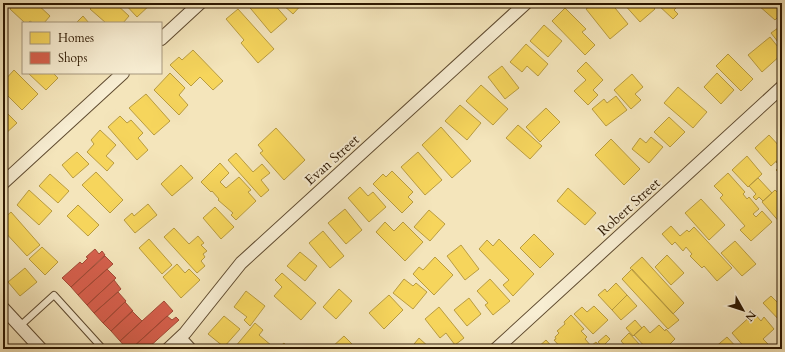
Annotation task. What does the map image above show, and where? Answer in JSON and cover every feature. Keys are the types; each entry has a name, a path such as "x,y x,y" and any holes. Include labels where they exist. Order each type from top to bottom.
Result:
{"street":[{"path":"162,38 200,3"},
{"name":"Evan Street","path":"168,349 194,323 241,263 526,3"},
{"path":"3,183 122,74"},
{"name":"Robert Street","path":"496,349 782,87"},
{"path":"3,308 41,349"},
{"path":"180,338 190,349"}],"lane":[{"path":"20,326 54,295 103,349"}],"building: Homes":[{"path":"15,3 36,3 50,16 45,22 24,22 10,9"},
{"path":"96,3 115,3 129,16 124,22 105,22 90,9"},
{"path":"124,3 152,3 137,17"},
{"path":"246,3 273,3 287,19 271,33"},
{"path":"281,3 303,3 293,14"},
{"path":"594,3 611,3 628,24 610,39 586,9"},
{"path":"623,3 650,3 655,9 640,22"},
{"path":"656,3 681,3 674,10 678,14 673,19"},
{"path":"759,3 782,3 782,13 775,20 758,5"},
{"path":"565,8 586,29 582,32 595,45 585,55 552,21"},
{"path":"238,9 274,49 258,63 241,43 244,40 226,19"},
{"path":"83,16 88,22 77,22"},
{"path":"544,25 562,41 548,57 530,41"},
{"path":"782,25 782,47 771,33"},
{"path":"770,37 782,54 762,72 748,55"},
{"path":"526,44 548,64 538,76 527,66 522,72 510,62"},
{"path":"193,50 223,81 213,90 200,77 191,86 170,65 179,57 182,60"},
{"path":"728,54 753,79 741,91 716,66"},
{"path":"586,62 603,80 593,90 598,95 588,105 574,91 586,80 577,71"},
{"path":"502,66 519,88 505,99 488,77"},
{"path":"14,70 38,94 22,110 3,91 3,82"},
{"path":"170,73 185,88 179,95 188,105 179,115 154,90"},
{"path":"717,73 734,90 721,104 704,87"},
{"path":"29,74 54,74 58,78 46,90"},
{"path":"632,74 643,87 635,94 641,100 631,109 614,90"},
{"path":"481,85 508,109 493,125 466,101"},
{"path":"678,87 707,112 693,128 664,103"},
{"path":"146,94 170,121 154,135 129,108"},
{"path":"616,96 627,110 606,126 592,109 604,99 607,103"},
{"path":"460,105 481,123 467,140 445,121"},
{"path":"546,108 560,122 540,142 526,127"},
{"path":"3,109 17,123 3,136"},
{"path":"120,116 127,123 131,120 143,133 138,138 148,150 137,160 108,127"},
{"path":"669,117 685,132 670,147 654,132"},
{"path":"518,125 542,146 530,159 506,138"},
{"path":"441,127 471,161 452,178 422,145"},
{"path":"782,127 782,138 777,132"},
{"path":"276,128 305,160 284,180 260,153 263,151 258,145"},
{"path":"100,130 116,145 106,156 114,163 107,171 87,152 94,144 91,140"},
{"path":"769,135 782,149 782,156 771,166 755,148"},
{"path":"651,137 663,147 649,163 632,149 640,138 646,143"},
{"path":"611,139 640,169 624,185 595,155"},
{"path":"77,152 89,164 73,178 62,165"},
{"path":"418,152 442,180 425,195 401,167"},
{"path":"236,153 253,172 262,164 270,173 261,180 269,190 261,197 228,160"},
{"path":"747,156 762,174 748,187 732,170"},
{"path":"782,156 782,164 780,166 776,162"},
{"path":"220,163 229,173 220,182 226,188 239,177 251,190 248,192 256,201 236,220 231,215 233,213 201,182"},
{"path":"782,164 782,176 776,170"},
{"path":"181,165 193,178 172,196 161,184"},
{"path":"392,171 413,192 408,197 413,202 402,213 373,184 383,174 386,177"},
{"path":"96,172 123,200 110,213 82,185"},
{"path":"728,173 745,192 743,194 747,199 749,197 759,209 753,214 756,217 762,211 772,222 751,241 740,230 745,226 720,198 723,195 714,186"},
{"path":"50,174 69,191 58,203 39,186"},
{"path":"758,178 772,193 763,201 759,197 756,200 753,197 756,194 749,186"},
{"path":"360,187 368,196 373,192 386,207 369,222 348,198"},
{"path":"568,188 596,213 585,225 557,201"},
{"path":"29,190 52,211 39,225 17,205"},
{"path":"775,190 782,197 782,225 762,202"},
{"path":"701,199 725,225 709,240 685,213"},
{"path":"148,204 157,215 135,233 124,220 132,213 134,216"},
{"path":"78,205 99,225 88,236 67,216"},
{"path":"215,207 234,227 221,239 203,218"},
{"path":"345,209 362,230 346,244 328,223"},
{"path":"429,210 445,224 430,241 414,227"},
{"path":"11,212 40,245 27,256 3,230 3,219"},
{"path":"385,222 394,231 403,222 423,242 405,261 376,232"},
{"path":"671,226 680,236 687,230 689,232 694,227 732,268 717,281 704,266 702,268 690,256 692,254 686,247 683,251 675,242 672,245 662,234"},
{"path":"174,228 189,244 198,236 204,243 201,245 207,251 203,254 205,257 201,261 205,266 197,273 164,237"},
{"path":"323,231 344,256 330,268 309,243"},
{"path":"534,234 554,254 540,268 520,248"},
{"path":"149,239 172,265 162,274 139,248"},
{"path":"499,239 534,274 513,296 503,285 509,280 479,249 487,240 493,246"},
{"path":"735,241 756,264 742,276 721,253"},
{"path":"461,245 479,269 465,280 447,256"},
{"path":"42,247 58,262 45,275 29,259"},
{"path":"300,252 317,266 305,281 287,266"},
{"path":"667,255 684,273 671,285 655,267"},
{"path":"435,257 453,275 434,295 413,274 419,267 423,270"},
{"path":"642,257 684,303 673,314 630,268"},
{"path":"177,264 185,273 189,269 200,280 181,298 163,277"},
{"path":"25,268 37,282 20,296 8,282"},
{"path":"632,269 679,320 668,329 622,279"},
{"path":"282,273 316,303 301,320 274,296 282,287 275,280"},
{"path":"404,279 413,286 416,283 427,292 413,309 393,293"},
{"path":"490,279 510,301 493,315 485,305 488,303 477,291"},
{"path":"616,283 627,295 612,310 598,295 605,289 607,292"},
{"path":"339,289 352,301 336,319 323,307"},
{"path":"246,291 265,306 250,326 244,320 247,317 234,307"},
{"path":"389,295 403,310 384,329 369,313"},
{"path":"627,295 637,306 621,320 612,310"},
{"path":"771,296 782,307 782,323 763,303"},
{"path":"469,298 481,314 467,326 454,310"},
{"path":"594,306 608,320 593,334 574,314 582,307 587,312"},
{"path":"439,307 464,338 455,345 446,333 440,338 425,319"},
{"path":"754,313 761,321 764,317 774,329 763,339 768,344 763,348 764,349 746,349 732,333"},
{"path":"571,315 584,329 581,331 587,337 585,339 591,346 596,342 602,349 562,349 554,340 559,333 557,331 565,324 564,322"},
{"path":"224,316 240,329 224,347 208,334"},
{"path":"635,320 642,328 633,336 626,328"},
{"path":"255,323 263,330 259,335 272,346 269,349 237,349 235,347"},
{"path":"659,325 665,331 666,329 675,339 665,349 647,349 634,335 644,326 650,333"},
{"path":"629,333 641,346 638,349 633,344 628,349 621,341"},
{"path":"606,335 610,339 602,347 598,342"},
{"path":"344,336 357,349 330,349"},
{"path":"727,337 738,349 713,349"},
{"path":"419,338 431,349 410,349"},
{"path":"546,340 554,349 536,349"},
{"path":"3,342 11,349 3,349"},
{"path":"284,343 289,349 277,349"},
{"path":"633,344 638,349 628,349"}],"building: Shops":[{"path":"95,249 99,254 102,251 105,255 71,287 62,278 80,262 82,264 88,258 86,257"},
{"path":"105,256 113,264 78,295 71,287"},
{"path":"107,269 116,278 87,305 78,295"},
{"path":"114,280 121,289 94,313 87,305"},
{"path":"118,292 126,301 103,323 94,313"},
{"path":"164,301 173,311 131,349 127,349 120,341"},
{"path":"125,302 133,311 111,331 103,323"},
{"path":"132,311 142,321 120,341 111,331"},
{"path":"167,316 172,320 176,317 179,320 147,349 131,349"}]}
